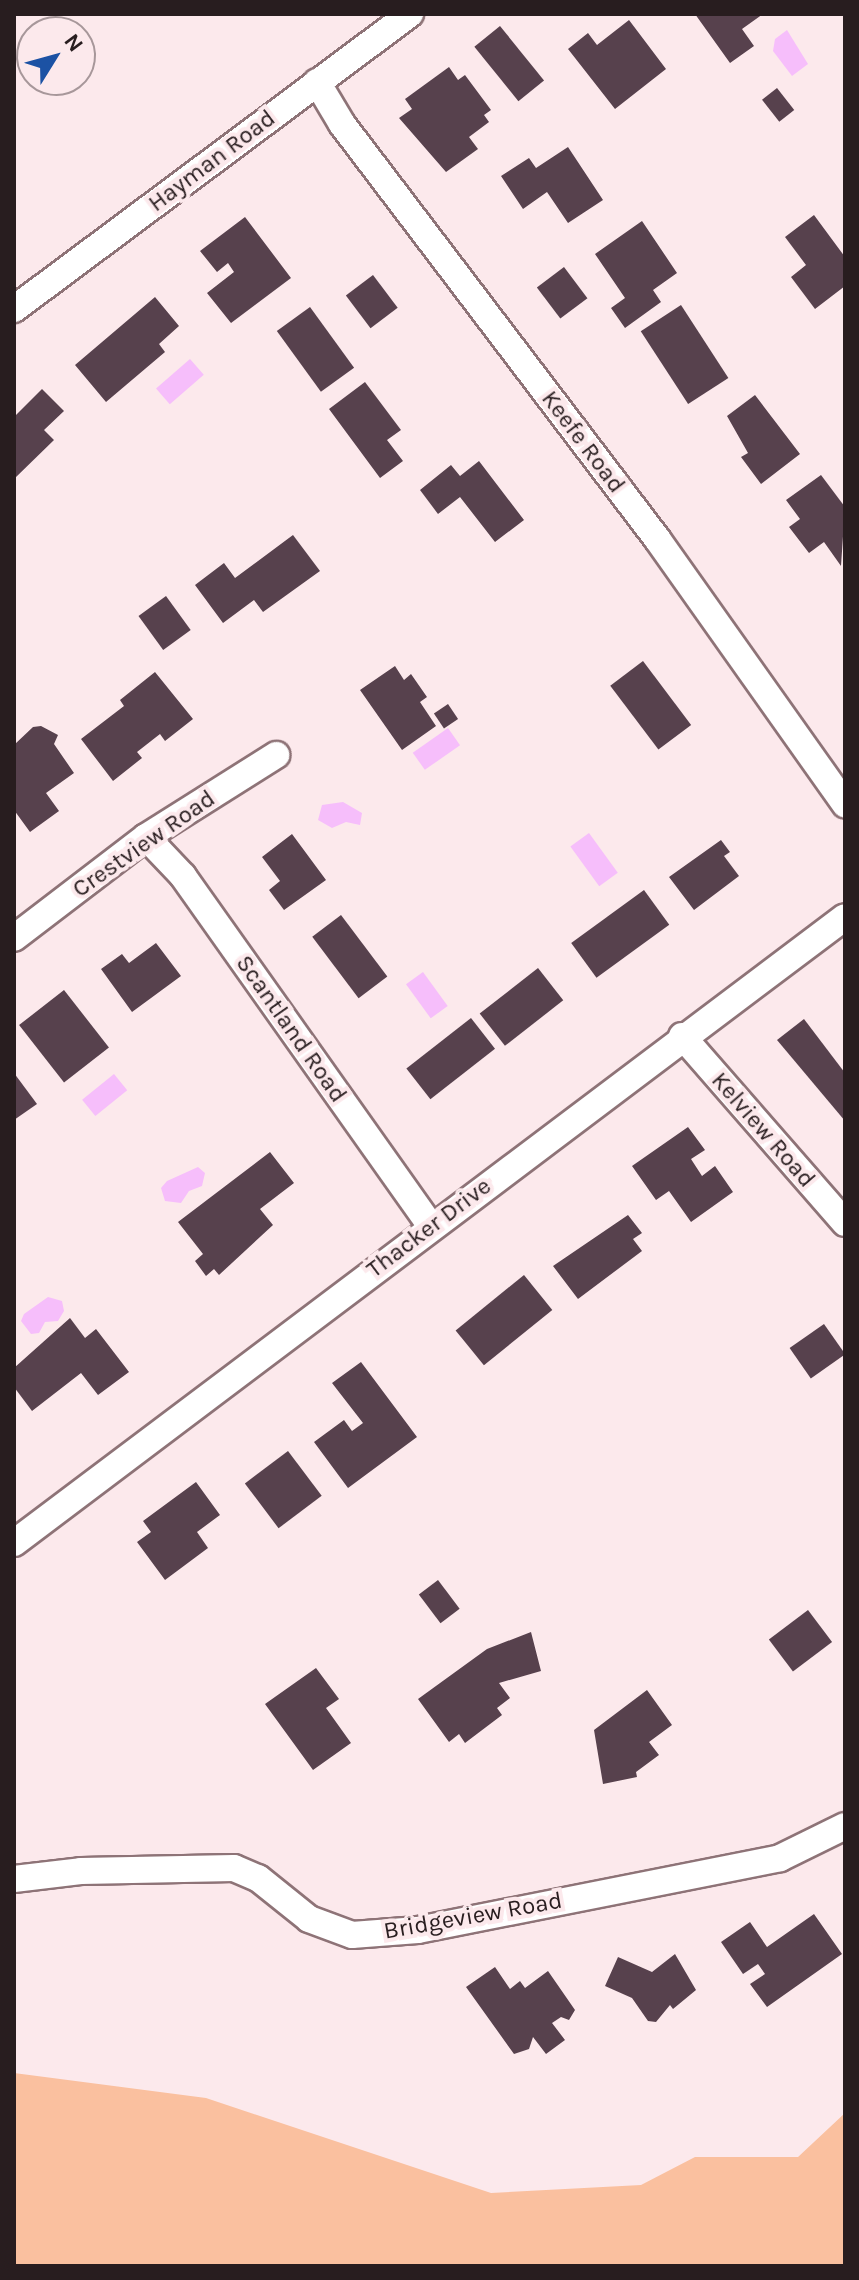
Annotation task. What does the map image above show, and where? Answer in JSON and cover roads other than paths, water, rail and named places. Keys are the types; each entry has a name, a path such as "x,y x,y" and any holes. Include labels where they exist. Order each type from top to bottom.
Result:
{"street":[{"name":"Hayman Road","path":"14,309 410,14"},
{"name":"Keefe Road","path":"317,82 342,124 658,540 845,804"},
{"name":"Crestview Road","path":"14,938 146,837 276,755"},
{"name":"Scantland Road","path":"146,837 183,876 431,1226"},
{"name":"Thacker Drive","path":"14,1543 682,1036 845,917"},
{"name":"Kelview Road","path":"682,1036 845,1223"},
{"name":"Bridgeview Road","path":"14,1879 81,1871 234,1868 258,1878 309,1919 352,1935 418,1930 780,1858 845,1826"}]}
